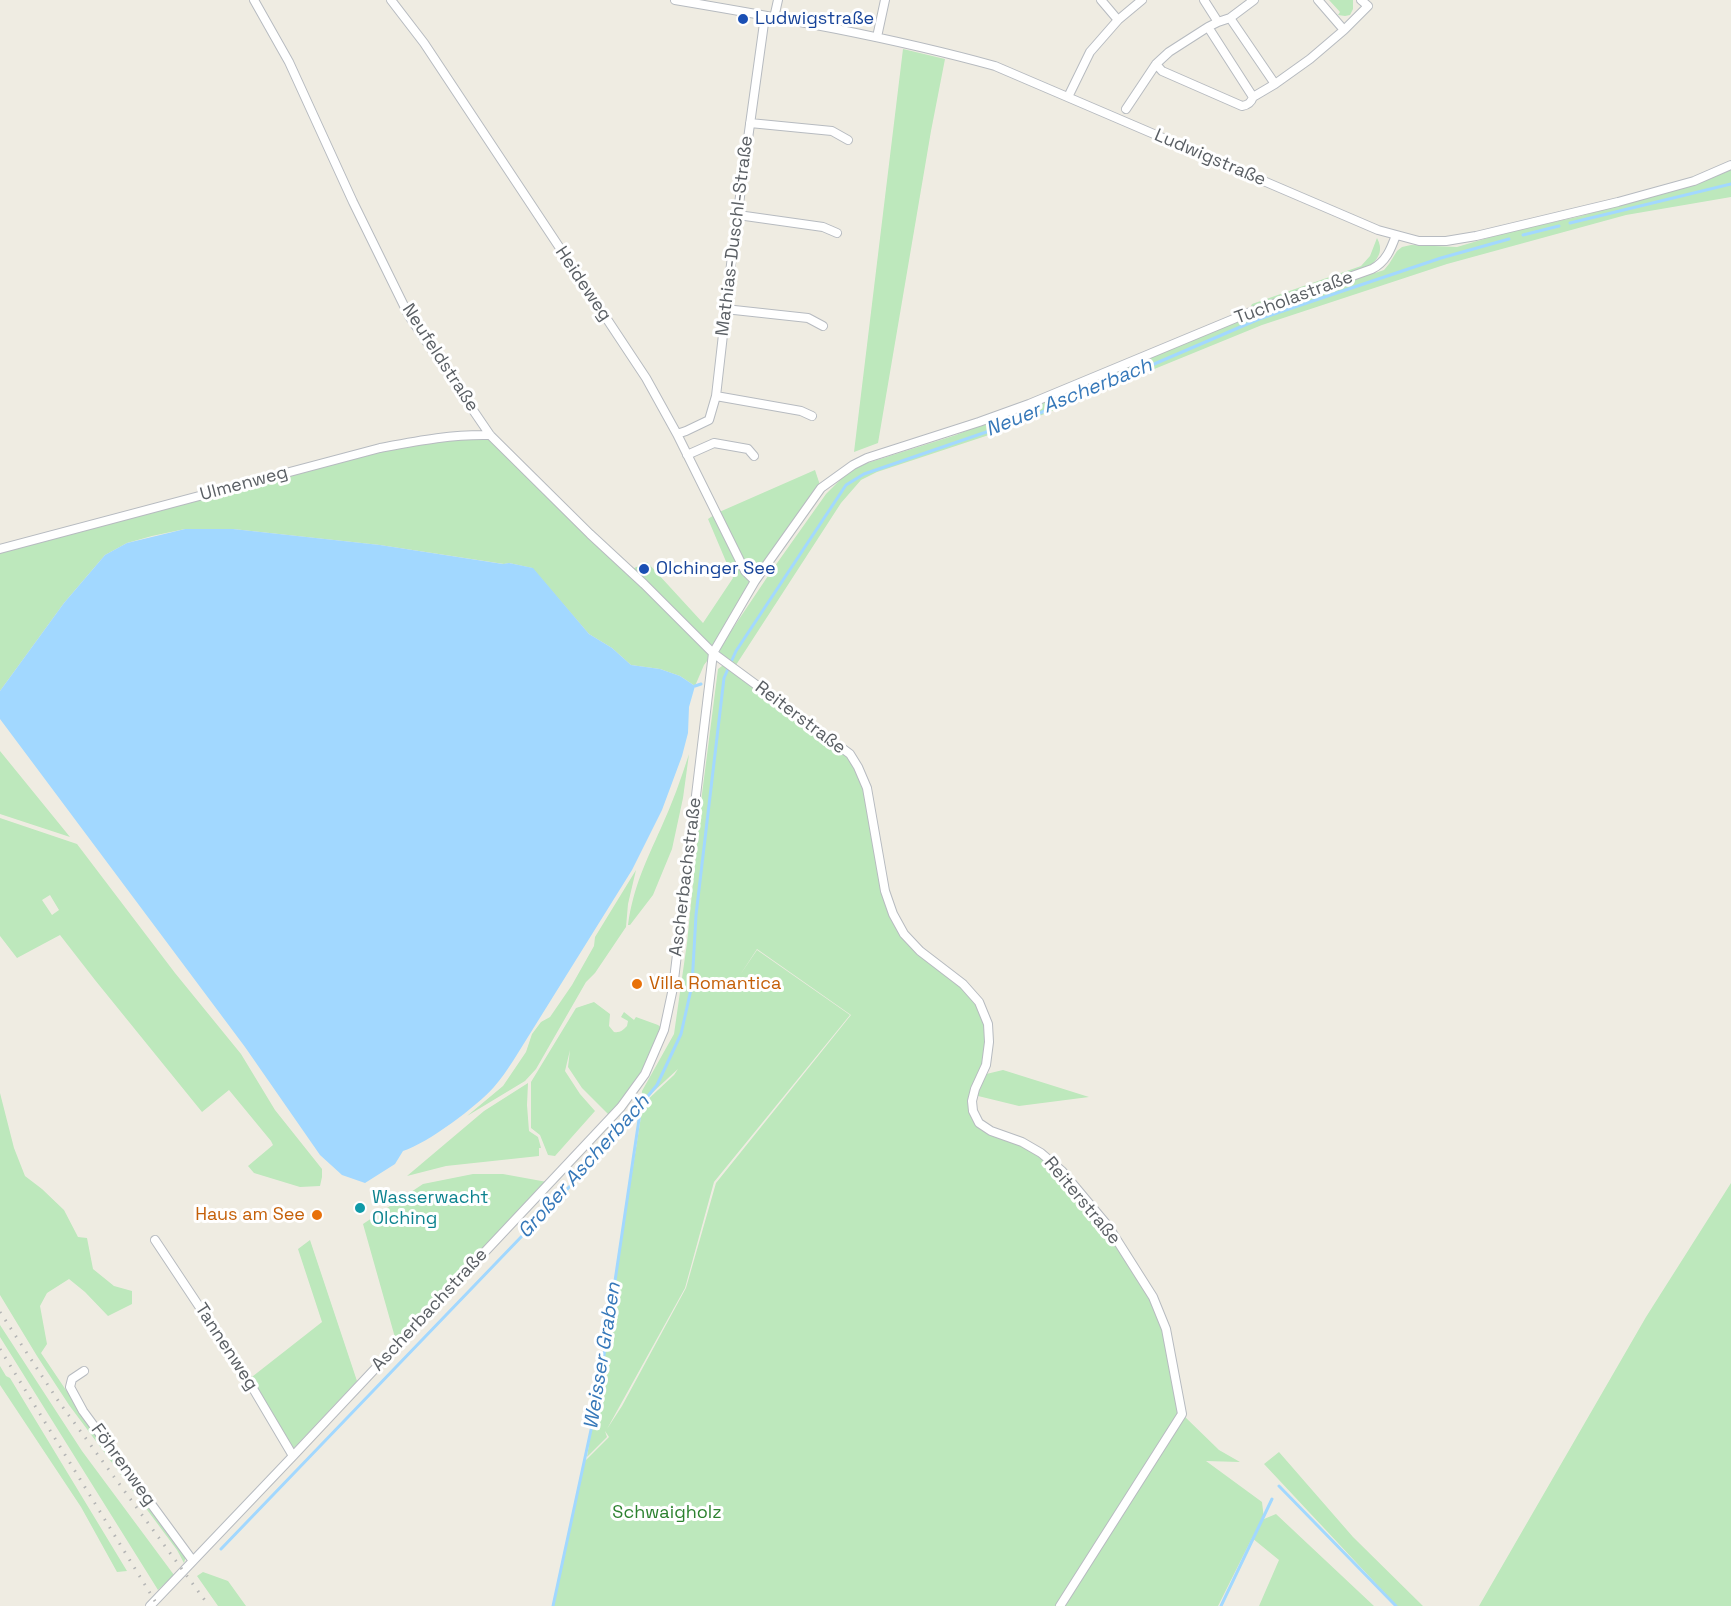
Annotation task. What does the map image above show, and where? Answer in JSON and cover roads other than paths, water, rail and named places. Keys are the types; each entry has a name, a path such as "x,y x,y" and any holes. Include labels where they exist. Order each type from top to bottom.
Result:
{"street":[{"name":"Neufeldstraße","path":"254,0 289,62 353,202 409,316 490,435 713,654"},
{"name":"Heideweg","path":"391,0 424,43 646,378 677,434 745,571 755,580"},
{"name":"Ludwigstraße","path":"675,0 725,4 770,17 877,37 995,66 1378,230 1396,235"},
{"name":"Mathias-Duschl-Straße","path":"677,434 709,420 716,396 750,123 770,17 778,0"},
{"path":"877,37 885,0"},
{"path":"1101,0 1118,20"},
{"path":"1068,97 1090,52 1118,20 1142,0"},
{"path":"1204,0 1218,22"},
{"path":"1126,109 1156,64 1169,52 1208,27 1230,18 1254,0"},
{"path":"1317,0 1344,30"},
{"path":"1156,64 1162,71 1242,106 1248,105 1254,97 1332,42 1367,2"},
{"path":"1230,18 1275,84"},
{"path":"1208,27 1254,97"},
{"path":"750,123 832,131 848,140"},
{"path":"1396,235 1419,241 1476,236 1607,205 1694,181 1731,165"},
{"path":"738,215 823,227 837,233"},
{"name":"Tucholastraße","path":"853,465 879,454 1009,411 1248,313 1365,272 1379,265 1385,258 1396,235"},
{"path":"726,309 808,318 823,326"},
{"path":"716,396 801,411 812,416"},
{"name":"Ulmenweg","path":"0,549 380,448 433,437 461,434 490,435"},
{"path":"687,455 714,443 748,449 754,456"},
{"name":"Ascherbachstraße","path":"150,1606 621,1107 645,1074 664,1030 673,988 713,654 755,580 821,488 853,465"},
{"name":"Reiterstraße","path":"713,654 850,754 867,788 885,891 893,914 904,934 920,951 963,984 979,1002 988,1024 989,1042 986,1065 972,1101 973,1111 979,1123 991,1131 1022,1142 1041,1153 1062,1171 1108,1226 1153,1297 1166,1329 1182,1414 1060,1606"},
{"name":"Tannenweg","path":"155,1240 248,1380 293,1456"},
{"name":"Föhrenweg","path":"84,1371 72,1379 70,1388 82,1411 193,1561"}],"water":[{"path":"185,529 233,529 380,545 533,568 589,634 612,648 631,665 660,669 680,676 695,686 689,707 688,733 682,756 662,810 632,870 502,1078 476,1104 438,1133 403,1151 395,1164 365,1183 342,1175 320,1155 245,1047 0,719 0,691 64,603 105,555 127,543"}],"waterway":[{"name":"Neuer Ascherbach","path":"1570,223 1731,184"},
{"name":"Neuer Ascherbach","path":"1523,235 1559,226"},
{"name":"Großer Ascherbach","path":"221,1549 598,1157 657,1085 681,1034 692,985 696,915 724,678 736,651 846,485 864,474 1033,416 1259,319 1441,258 1509,239"},
{"path":"695,686 701,684"},
{"name":"Weisser Graben","path":"553,1606 597,1402 641,1106"},
{"path":"1279,1486 1396,1606"},
{"path":"1221,1606 1272,1499"}],"railway":[{"path":"0,1312 59,1402 209,1606"},
{"path":"0,1349 158,1606"}],"place":[{"name":"Ludwigstraße","path":"743,19"},
{"name":"Olchinger See","path":"644,569"},
{"name":"Villa Romantica","path":"637,984"},
{"name":"Wasserwacht Olching","path":"360,1208"},
{"name":"Haus am See","path":"317,1215"}],"park label":[{"name":"Schwaigholz","path":"667,1513"}]}
